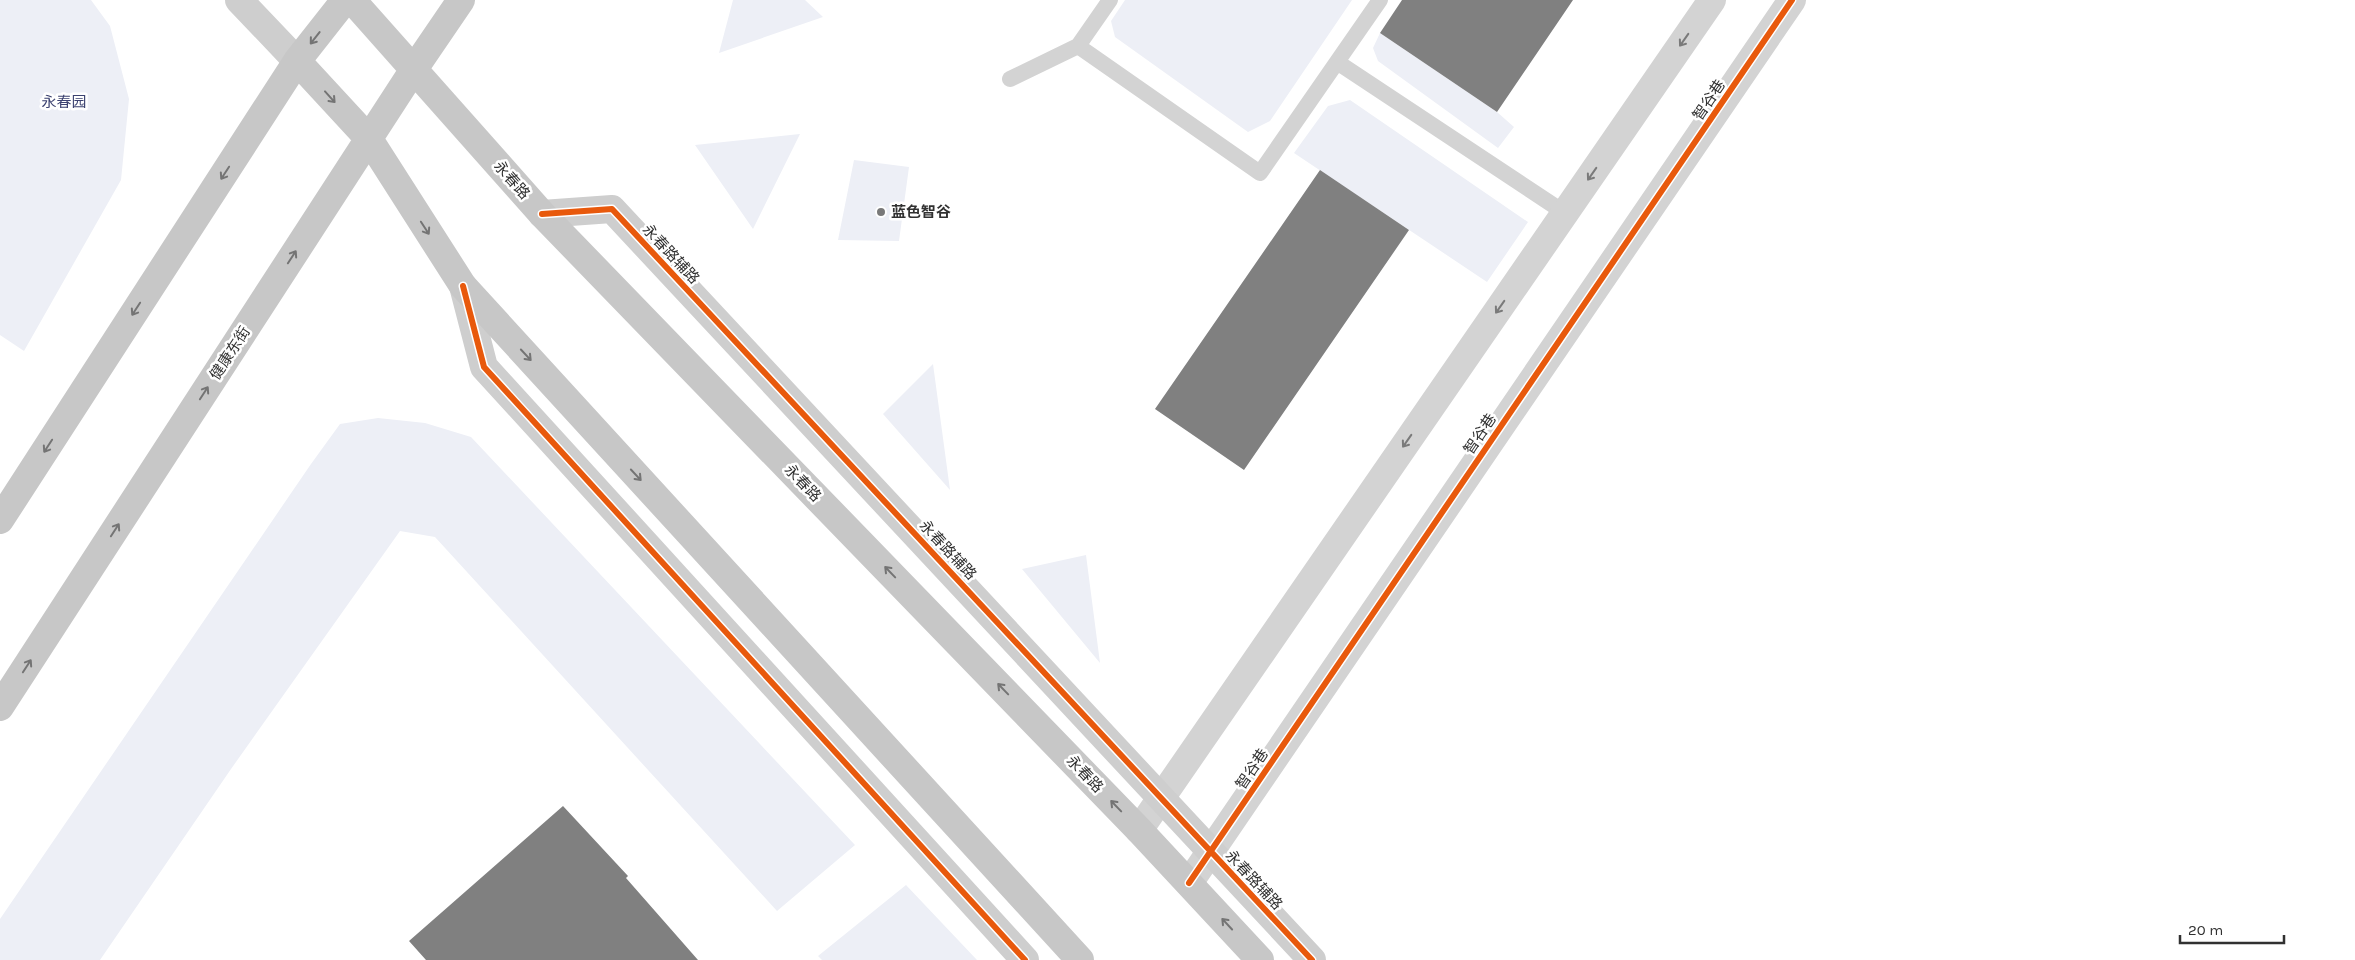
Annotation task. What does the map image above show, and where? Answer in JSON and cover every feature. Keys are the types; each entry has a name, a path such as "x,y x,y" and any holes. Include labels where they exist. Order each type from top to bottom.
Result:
{"main road":[{"path":"0,520 297,61 345,0"},
{"name":"永春路","path":"352,0 542,214 1139,830 1260,960"},
{"name":"健康东街","path":"0,707 414,69 462,0"},
{"path":"297,61 369,139 463,286 1080,960"}],"street":[{"path":"239,0 297,61"},
{"path":"1139,830 1712,0"},
{"name":"智谷巷","path":"1189,883 1792,0"},
{"name":"永春路辅路","path":"542,214 612,209 1312,960"},
{"path":"463,286 484,367 1025,960"}],"lane":[{"path":"1010,79 1078,46 1110,0"},
{"path":"1078,46 1260,173 1380,0"},
{"path":"1337,62 1565,213"}],"green space":[{"name":"永春园","path":"0,0 91,0 110,26 129,99 121,180 24,351 0,335"},
{"path":"733,0 805,0 823,17 719,53"},
{"path":"1125,0 1352,0 1270,121 1248,132 1115,37 1111,21"},
{"path":"1380,33 1497,112 1514,127 1498,148 1378,61 1373,48"},
{"path":"1350,100 1528,222 1487,282 1294,153 1328,106"},
{"path":"800,134 753,229 695,145"},
{"path":"854,160 909,167 899,241 838,240"},
{"path":"933,364 950,490 883,414"},
{"path":"378,418 425,423 471,437 855,845 777,911 435,537 400,531 231,769 100,960 0,960 0,919 311,464 340,424"},
{"path":"1086,555 1100,663 1022,569"},
{"path":"906,885 977,960 822,960 818,956"}],"building":[{"path":"1402,0 1573,0 1497,112 1380,33"},
{"path":"1320,170 1409,230 1244,470 1155,409"},
{"path":"563,806 628,876 626,878 698,960 426,960 409,941"}],"cycle path":[{"path":"1189,883 1792,0"},
{"path":"542,214 612,209 1312,960"},
{"path":"463,286 484,367 1025,960"}],"place":[{"name":"蓝色智谷","path":"881,212"}]}
